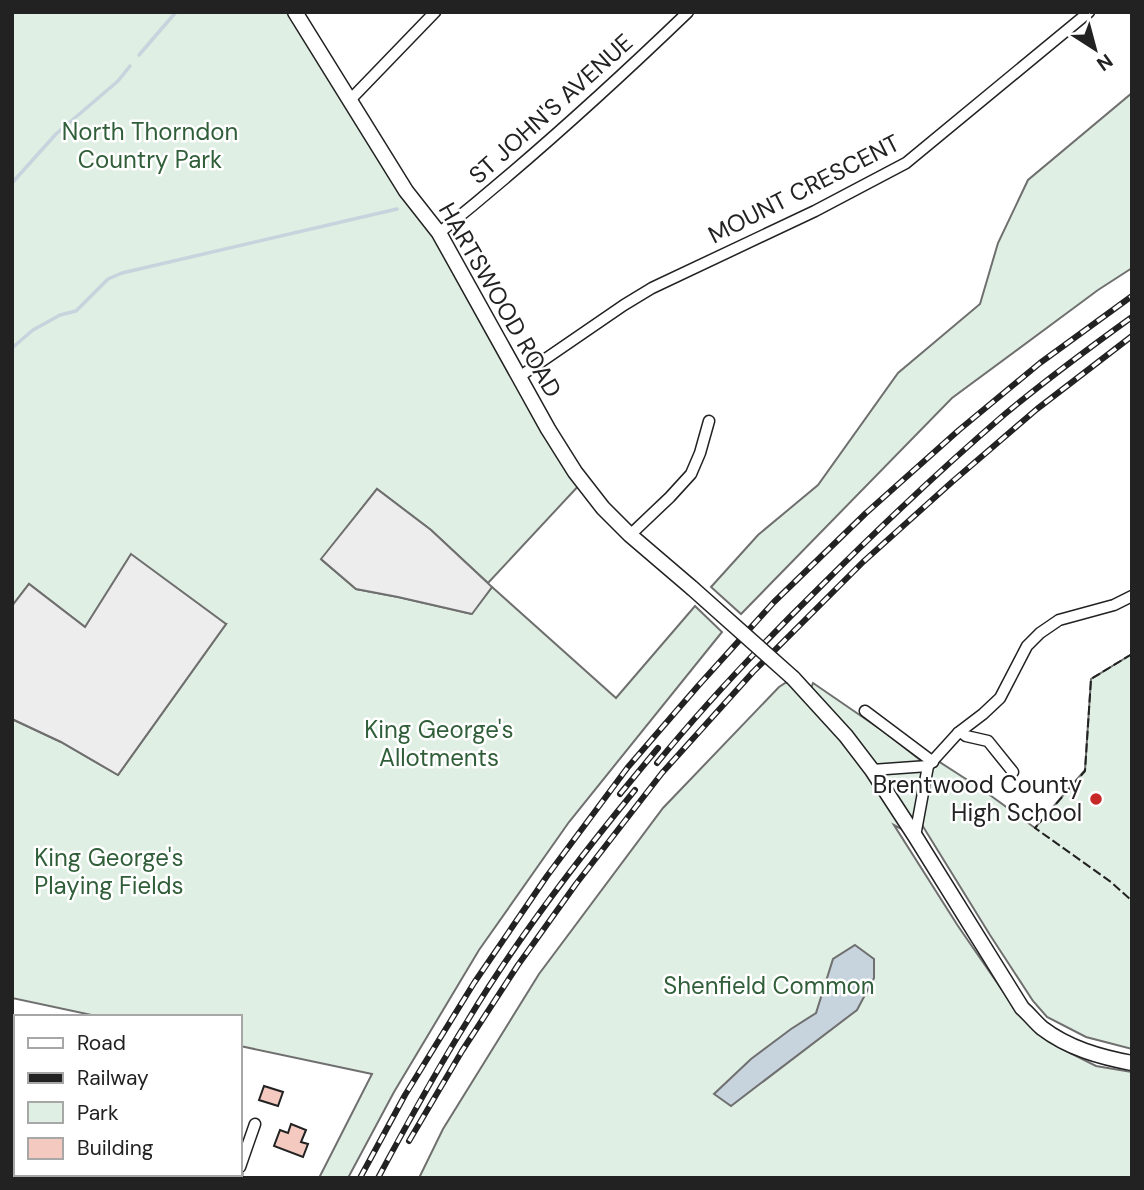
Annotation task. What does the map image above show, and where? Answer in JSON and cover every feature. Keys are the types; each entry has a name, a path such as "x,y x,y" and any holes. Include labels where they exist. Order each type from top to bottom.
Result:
{"street":[{"name":"HARTSWOOD ROAD","path":"295,12 406,191 439,233 575,472 603,508 630,535 793,678 846,736 915,836 1022,1008 1041,1027 1062,1041 1103,1057 1132,1063"},
{"path":"351,99 435,12"},
{"name":"ST JOHN'S AVENUE","path":"439,233 566,127 688,12"},
{"name":"MOUNT CRESCENT","path":"519,377 652,288 815,211 906,163 1089,12"},
{"path":"630,535 691,474 709,421"},
{"path":"915,836 931,764 958,733 1000,698 1027,646 1059,620 1114,605 1132,596"},
{"path":"865,711 931,764"},
{"path":"958,733 988,741 1013,772"},
{"path":"872,770 931,764"},
{"path":"242,1161 255,1124"}],"green space":[{"path":"12,12 294,12 582,482 488,583 431,530 377,489 322,560 356,589 471,614 492,587 616,698 695,606 722,632 569,822 479,950 394,1092 348,1178 319,1178 372,1074 242,1046 242,1015 92,1015 12,998 12,719 61,742 118,775 226,624 85,627 29,584 12,606"},
{"path":"1132,93 1132,268 952,398 741,614 711,587 758,535 818,485 898,373 980,304 998,243 1028,180"},
{"name":"Shenfield Common","path":"1132,654 1132,1049 1086,1037 1047,1017 1033,1001 990,935 919,820 915,836 894,825 958,926 1020,1016 1043,1037 1096,1066 1132,1072 1132,1178 419,1178 443,1129 539,974 663,808 779,687 793,678 809,694 813,683 928,766 938,761 1035,828 1085,770 1091,679"}],"shaded area":[{"path":"377,489 431,530 492,587 472,614 356,589 321,559"},
{"path":"131,554 226,624 118,775 61,742 12,719 12,606 29,584 85,627"},
{"path":"855,945 874,959 874,978 857,1010 731,1106 714,1094 751,1059 816,1013 833,959"}],"building":[{"path":"264,1086 283,1092 278,1106 259,1100"},
{"path":"12,1108 14,1126 12,1125"},
{"path":"291,1124 306,1130 301,1142 308,1144 303,1157 274,1146 280,1130 288,1133"},
{"path":"146,1176 164,1176 164,1178"},
{"path":"164,1176 182,1176 182,1178"}],"waterway":[{"path":"139,55 176,12"},
{"path":"12,183 56,134 118,81 130,66"},
{"path":"12,348 33,330 60,315 76,311 108,279 122,273 397,209"}],"railway":[{"path":"360,1178 405,1095 474,983 547,876 628,767 698,686 774,602 866,513 959,430 1040,363 1132,296"},
{"path":"657,763 756,652 911,499 1005,414 1132,317"},
{"path":"409,1141 462,1051 518,965 576,884 662,773 753,672 863,562 1037,409 1132,336"},
{"path":"620,794 658,748"},
{"path":"378,1178 445,1059 506,960 569,873 635,790"}],"fence":[{"path":"1132,654 1091,679 1085,771 1035,828 1111,882 1132,901"}],"place":[{"name":"Brentwood County High School","path":"1096,799"}],"park label":[{"name":"North Thorndon Country Park","path":"150,146"},
{"name":"King George's Allotments","path":"439,744"},
{"name":"King George's Playing Fields","path":"109,872"}]}
